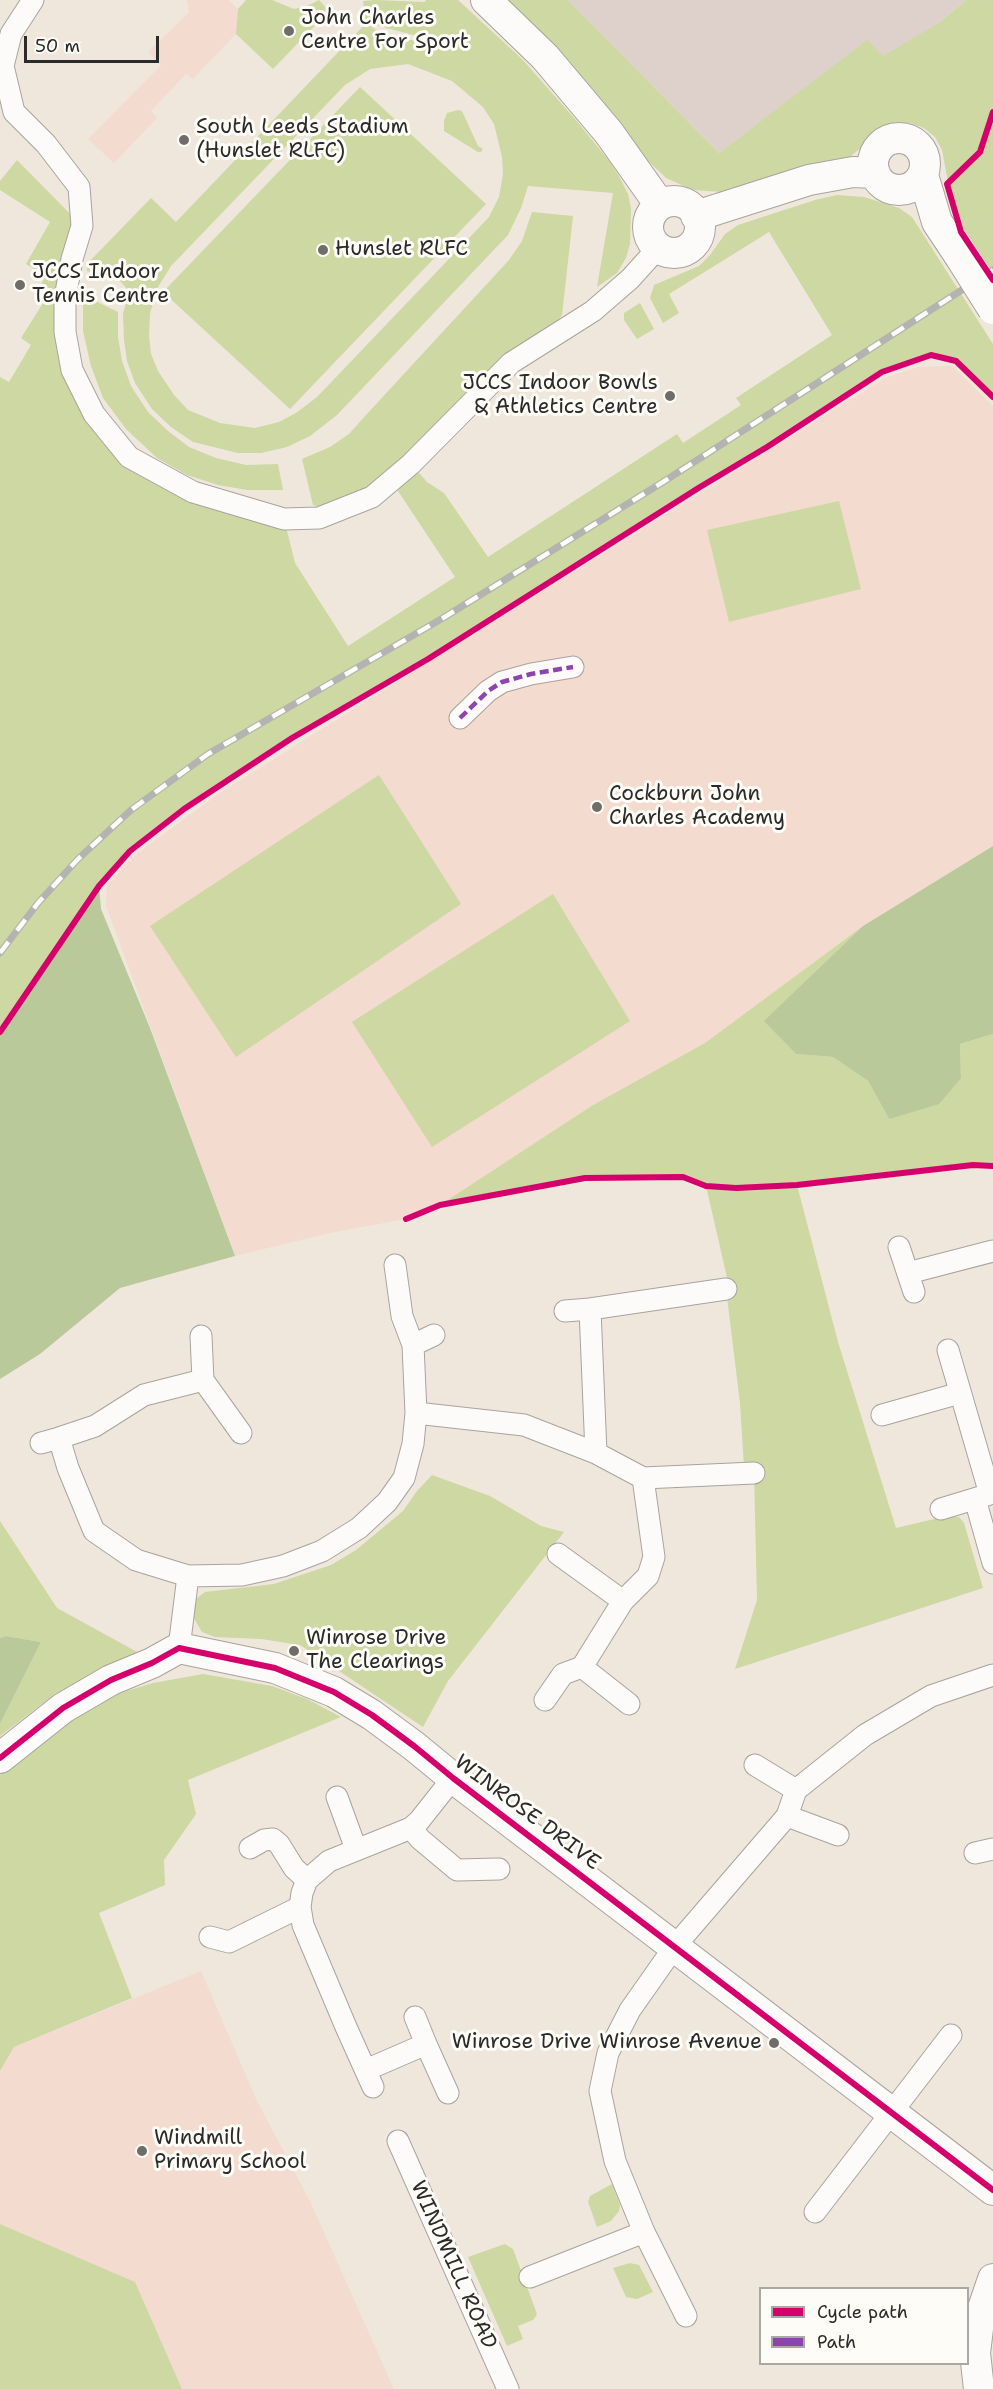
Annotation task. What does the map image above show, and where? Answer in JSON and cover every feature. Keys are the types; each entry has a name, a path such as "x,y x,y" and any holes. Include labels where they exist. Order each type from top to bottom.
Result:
{"street":[{"path":"33,0 11,34 3,66 14,112 46,144 80,187 82,226 72,259 65,298 65,332 72,370 94,414 129,457 193,492 284,519 319,518 372,497 404,470 511,363 593,311 630,279 658,248"},
{"path":"486,0 545,57 609,133 660,205"},
{"path":"938,222 886,182 873,165 878,149 900,138 915,144 921,151 924,158 923,175 938,222 993,309"},
{"path":"696,216 809,180 853,172 886,182 913,186 923,175"},
{"path":"679,202 689,207 699,224 697,237 687,249 672,253 658,248 649,236 650,217 660,205 679,202"},
{"path":"460,718 488,691 502,682 531,674 573,667"},
{"path":"899,1247 911,1282 993,1251"},
{"path":"202,1380 144,1395 95,1426 50,1440 68,1468 94,1531 136,1560 188,1576 242,1575 283,1566 322,1551 359,1528 387,1502 404,1478 413,1444 416,1413 413,1345 402,1316 395,1265"},
{"path":"565,1311 726,1289"},
{"path":"590,1309 596,1453"},
{"path":"413,1345 434,1335"},
{"path":"201,1336 202,1380 241,1433"},
{"path":"948,1350 986,1496 993,1563"},
{"path":"882,1415 960,1393"},
{"path":"416,1413 524,1425 596,1453 643,1478 754,1473"},
{"path":"545,1700 563,1674 582,1667 624,1601 648,1576 654,1557 643,1478"},
{"path":"941,1509 986,1496"},
{"path":"558,1554 624,1601"},
{"path":"0,1758 63,1708 111,1680 152,1663 179,1648 188,1576"},
{"name":"WINROSE DRIVE","path":"179,1648 275,1668 334,1692 372,1715 993,2190"},
{"path":"582,1667 629,1704"},
{"path":"686,2316 644,2232 615,2161 600,2091 608,2053 630,2010 675,1946 787,1816 796,1791 865,1735 931,1696 993,1675"},
{"path":"755,1765 796,1791"},
{"path":"426,2044 370,2078 303,1925 300,1907 307,1880 329,1862 411,1828 453,1778"},
{"path":"338,1797 356,1849"},
{"path":"787,1816 838,1835"},
{"path":"411,1828 420,1839 458,1870 500,1869"},
{"path":"250,1848 264,1840 273,1839 279,1844 294,1868 307,1880"},
{"path":"210,1937 230,1942 300,1907"},
{"path":"415,2016 448,2093"},
{"path":"815,2212 951,2035"},
{"name":"WINDMILL ROAD","path":"398,2141 508,2389"},
{"path":"530,2277 644,2232"},
{"path":"979,2389 975,2353 979,2320 993,2279"}],"shaded area":[{"path":"187,0 228,0 238,9 236,34 193,79 186,74 151,111 157,118 114,163 88,139 161,65 148,52 189,12"},
{"path":"568,0 966,0 940,22 883,57 867,41 719,153"},
{"name":"Cockburn John Charles Academy","path":"952,366 993,406 993,846 863,926 705,1043 593,1105 440,1205 406,1219 330,1233 235,1256 106,906 107,886 132,857 224,790 885,378 918,367"},
{"name":"Windmill Primary School","path":"201,1971 257,2101 310,2201 394,2389 182,2389 135,2282 0,2224 0,2071 14,2047"}],"green space":[{"path":"246,0 272,0 294,9 319,0 329,11 273,69 236,34 238,9"},
{"path":"458,0 522,59 575,119 620,178 628,194 631,208 630,244 626,258 617,273 597,287 613,193 528,186 521,208 508,235 337,415 310,436 287,447 261,453 238,453 193,442 171,427 152,409 135,383 127,361 124,340 123,314 129,291 120,281 87,271 87,264 151,198 176,222 366,23 363,1","holes":["368,23 428,39 429,40 386,40","408,64 452,81 483,107 494,124 502,157 503,174 499,197 489,217 317,397 296,413 279,422 255,428 220,423 188,410 174,395 158,371 151,354 150,313 158,287 171,266 345,85 370,69"]},
{"path":"505,0 568,0 719,153 867,40 883,56 940,22 966,0 993,0 993,273 962,226 949,187 942,150 935,137 924,128 910,123 896,122 882,126 851,156 828,164 722,192 693,190 666,178 645,158"},
{"path":"360,87 486,204 290,409 163,292"},
{"path":"462,111 478,146 483,149 481,152 444,131 447,113"},
{"path":"17,160 82,226 72,259 72,370 129,457 284,519 295,563 348,646 455,577 392,482 411,464 427,482 444,493 488,557 677,434 683,443 741,405 736,398 832,335 769,232 669,294 679,313 663,323 650,298 654,285 699,266 725,234 738,225 837,195 864,197 899,208 912,217 993,344 993,397 956,361 931,355 882,372 767,447 454,642 362,699 292,738 184,809 130,851 99,886 0,1032 0,377 9,382 31,345 21,338 45,300 37,294 45,276 26,264 50,222 0,190 0,181"},
{"path":"532,212 573,216 562,315 485,373 411,450 375,482 347,498 319,507 313,505 302,459 330,447 349,434 509,260 522,241"},
{"path":"83,295 118,312 118,337 122,361 131,386 148,412 189,447 216,458 246,465 278,464 283,490 247,490 218,485 187,475 157,458 126,429 103,398 91,366 83,331"},
{"path":"640,303 654,329 637,339 624,320 624,313"},
{"path":"839,501 861,589 729,622 707,530"},
{"path":"379,775 461,904 236,1057 150,926"},
{"path":"993,846 993,1034 960,1044 961,1078 939,1104 889,1119 868,1081 833,1057 796,1054 764,1021 863,926"},
{"path":"99,886 101,909 150,1028 235,1256 120,1288 40,1354 0,1379 0,1032"},
{"path":"553,894 630,1021 432,1147 352,1022"},
{"path":"863,926 765,1021 796,1054 833,1057 868,1081 889,1119 961,1078 960,1044 993,1034 993,1166 973,1165 797,1185 838,1342 896,1528 943,1517 959,1517 964,1523 983,1588 735,1669 757,1600 754,1473 744,1467 740,1403 726,1289 728,1282 706,1186 683,1177 585,1178 440,1205 593,1105 705,1043"},
{"path":"432,1475 490,1496 541,1526 564,1532 448,1681 423,1727 300,1645 261,1639 215,1637 202,1632 192,1615 193,1601 205,1592 274,1584 331,1565 356,1550 403,1511"},
{"path":"0,1521 57,1608 139,1653 55,1694 0,1736 0,1724 41,1642 6,1636 0,1638"},
{"path":"6,1636 41,1642 0,1724 0,1638"},
{"path":"203,1674 272,1686 307,1699 341,1717 188,1780 196,1814 164,1860 165,1885 99,1913 132,1998 14,2047 0,2071 0,1775 30,1748 73,1715 110,1696 153,1683"},
{"path":"612,2184 620,2205 619,2211 611,2221 597,2227 588,2202 590,2196"},
{"path":"0,2224 135,2282 182,2389 0,2389"},
{"path":"505,2244 513,2249 537,2314 533,2320 518,2326 523,2339 507,2346 468,2257"},
{"path":"630,2263 639,2265 653,2292 637,2299 626,2297 613,2268"}],"railway":[{"path":"0,953 38,903 78,859 131,810 208,754 443,618 663,482 993,270"}],"marked path":[{"path":"460,718 488,691 502,682 531,674 573,667"}],"cycle path":[{"path":"993,112 980,152 947,184 961,232 993,280"},
{"path":"0,1032 99,886 130,851 184,809 292,738 428,659 767,447 882,372 931,355 956,361 993,397"},
{"path":"406,1219 440,1205 585,1178 683,1177 706,1186 736,1188 797,1185 973,1165 993,1166"},
{"path":"0,1758 63,1708 111,1680 152,1663 179,1648 275,1668 334,1692 372,1715 414,1746 993,2190"}],"place":[{"name":"John Charles Centre For Sport","path":"289,31"},
{"name":"South Leeds Stadium (Hunslet RLFC)","path":"184,140"},
{"name":"Hunslet RLFC","path":"323,250"},
{"name":"JCCS Indoor Tennis Centre","path":"20,285"},
{"name":"JCCS Indoor Bowls & Athletics Centre","path":"670,396"},
{"name":"Cockburn John Charles Academy","path":"597,807"},
{"name":"Winrose Drive The Clearings","path":"294,1651"},
{"name":"Winrose Drive Winrose Avenue","path":"774,2043"},
{"name":"Windmill Primary School","path":"142,2151"}]}
